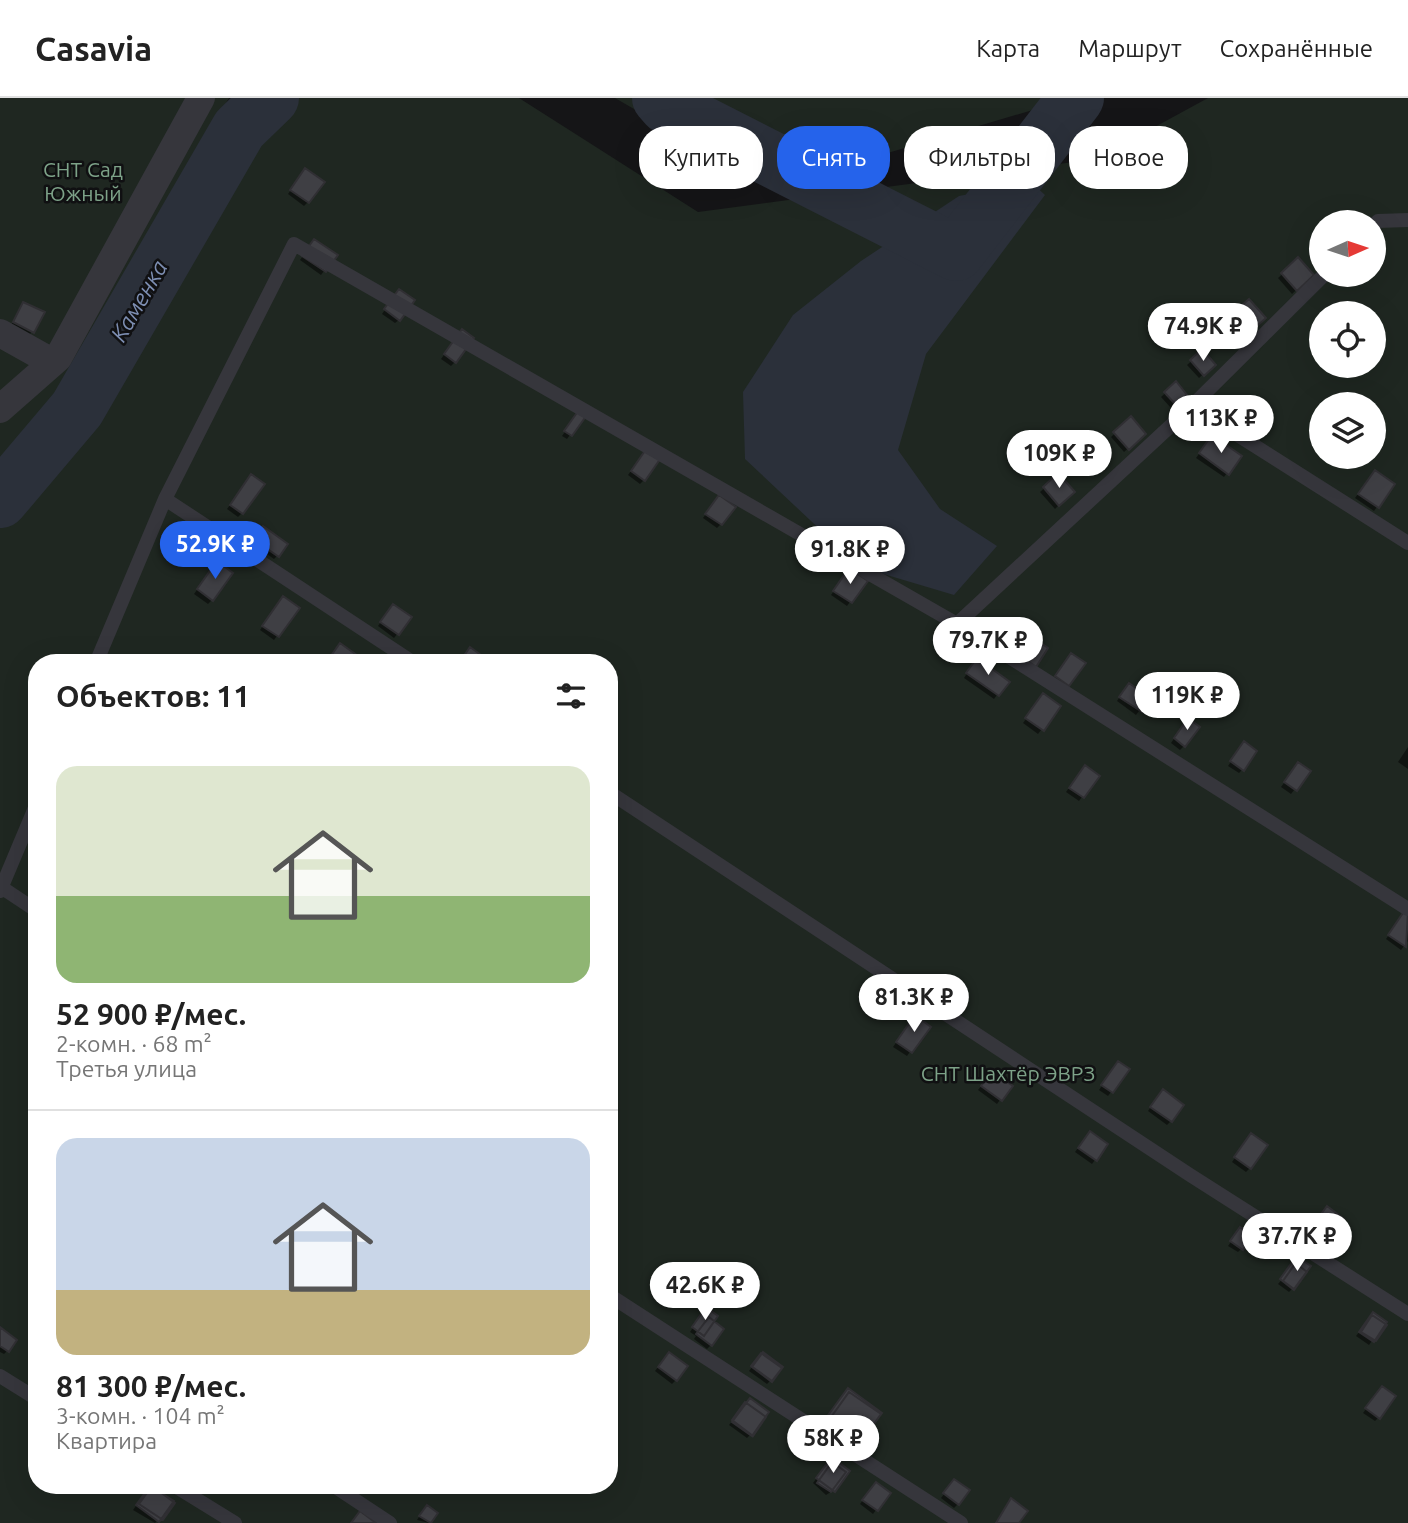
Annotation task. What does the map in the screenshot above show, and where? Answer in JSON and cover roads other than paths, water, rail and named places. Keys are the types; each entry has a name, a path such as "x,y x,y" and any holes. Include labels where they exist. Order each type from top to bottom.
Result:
{"street":[{"path":"0,408 58,358 201,98"},
{"path":"0,333 52,362"}],"lane":[{"path":"1386,221 1408,220"},
{"path":"100,654 165,499 295,244 957,624 1408,909"},
{"path":"957,624 1192,406 1312,287"},
{"path":"1192,406 1408,543"},
{"path":"165,499 400,654"},
{"path":"618,798 1190,1175 1408,1314"},
{"path":"28,824 1,889 28,906"},
{"path":"618,1301 961,1523"},
{"path":"0,1376 28,1393"},
{"path":"189,1494 235,1523"},
{"path":"346,1494 390,1523"}],"waterway":[{"name":"Каменка","path":"0,500 77,409 239,129 271,98"},
{"name":"Каменка","path":"660,98 667,106 956,253 1076,98"}],"park label":[{"name":"СНТ Сад Южный","path":"83,182"},
{"name":"СНТ Шахтёр ЭВРЗ","path":"1008,1074"}]}
